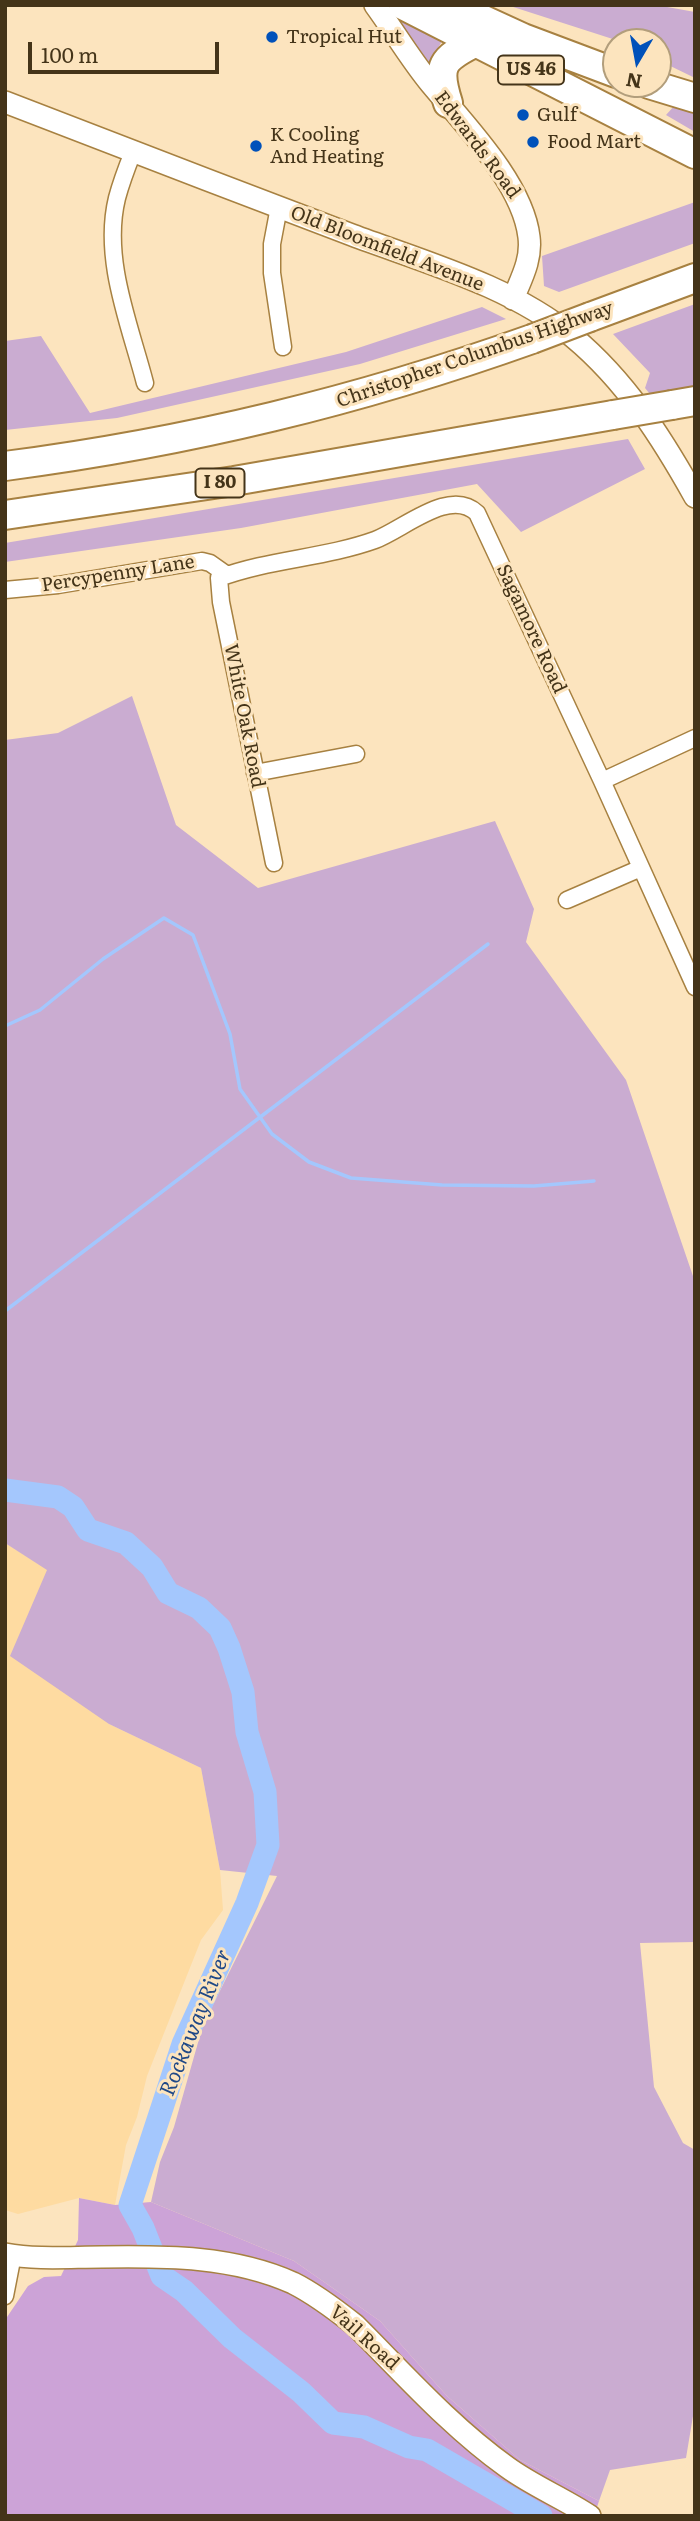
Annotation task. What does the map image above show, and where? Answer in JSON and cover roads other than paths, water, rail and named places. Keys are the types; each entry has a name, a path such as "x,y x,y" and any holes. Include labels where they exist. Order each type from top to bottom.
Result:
{"highway":[{"name":"US 46","path":"403,5 695,154"},
{"path":"451,5 523,38 602,68"},
{"path":"448,103 441,78 444,63 456,52 476,42"},
{"path":"672,91 695,98"},
{"name":"Christopher Columbus Highway","path":"5,466 183,438 287,415 418,378 695,278"},
{"path":"652,294 683,296 695,292"},
{"name":"I 80","path":"5,515 234,481 684,403"}],"street":[{"name":"Edwards Road","path":"375,5 430,83 487,153 521,204 530,248 526,268 513,299"},
{"name":"Old Bloomfield Avenue","path":"5,102 463,277 513,299 571,335 600,361 656,431 694,496"},
{"path":"132,152 116,200 113,249 116,275 145,383"},
{"path":"279,207 272,244 272,273 283,347"},
{"name":"Sagamore Road","path":"227,575 377,539 445,505 454,503 470,507 477,513 695,988"},
{"name":"Percypenny Lane","path":"5,590 58,585 202,561 210,563 227,575"},
{"name":"White Oak Road","path":"227,575 219,578 221,602 274,863"},
{"path":"602,781 695,738"},
{"path":"255,774 356,754"},
{"path":"567,900 641,868"},
{"path":"5,2296 9,2255"},
{"name":"Vail Road","path":"9,2255 192,2259 251,2269 294,2284 355,2325 461,2431 486,2452 529,2482 590,2516"}],"waterway":[{"path":"5,1026 40,1010 103,959 164,918 193,935 230,1034 240,1089 272,1134 309,1162 351,1178 442,1185 534,1186 594,1181"},
{"path":"5,1311 488,944"},
{"name":"Rockaway River","path":"5,1490 58,1497 73,1507 88,1530 126,1543 152,1567 168,1593 199,1608 220,1628 243,1692 247,1732 265,1792 268,1845 247,1903 183,2044 130,2205 143,2228 162,2276 184,2291 232,2338 301,2392 333,2423 364,2427 409,2447 427,2450 541,2516"}],"place":[{"name":"Tropical Hut","path":"272,37"},
{"name":"Gulf","path":"523,115"},
{"name":"Food Mart","path":"533,142"},
{"name":"K Cooling And Heating","path":"256,146"}]}
